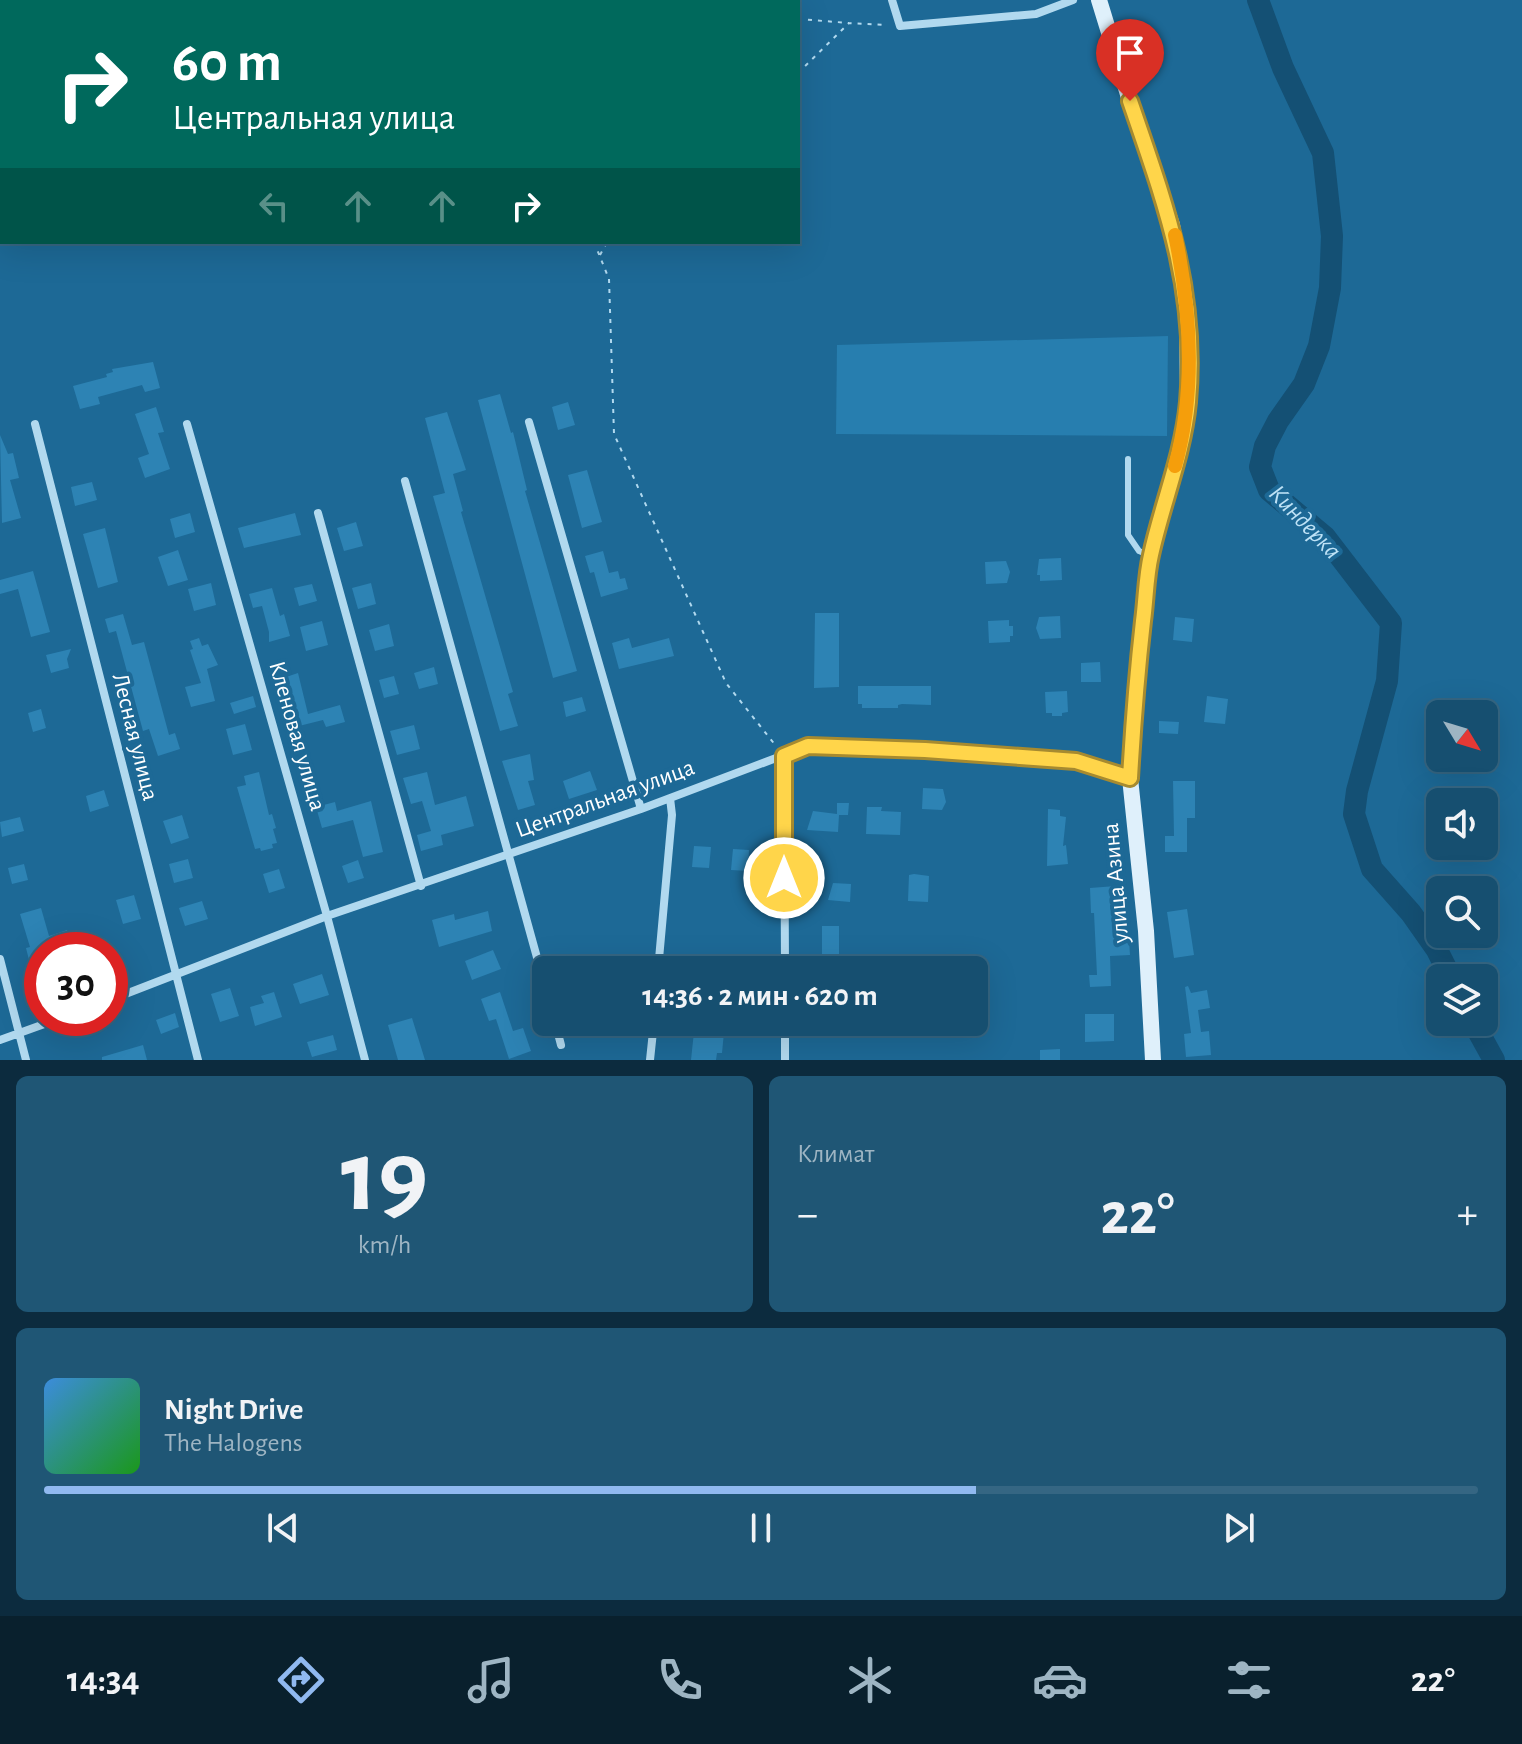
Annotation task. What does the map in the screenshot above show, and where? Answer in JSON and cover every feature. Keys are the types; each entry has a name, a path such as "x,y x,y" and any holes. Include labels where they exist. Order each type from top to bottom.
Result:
{"street":[{"path":"892,0 900,26 1036,14 1073,0"},
{"name":"улица Азина","path":"1099,0 1172,225 1187,305 1188,402 1179,451 1151,556 1135,689 1130,778 1146,931 1153,1060"},
{"path":"529,422 641,809"},
{"name":"Лесная улица","path":"35,424 198,1060"},
{"name":"Кленовая улица","path":"187,424 365,1060"},
{"path":"405,481 537,956"},
{"path":"318,513 421,886"},
{"name":"Центральная улица","path":"128,993 327,916 641,809 808,746 925,750 1076,761 1130,778"},
{"path":"784,756 785,956"},
{"path":"659,956 672,815 670,798"},
{"path":"0,959 26,1060"},
{"path":"0,1040 24,1031"},
{"path":"559,1036 561,1045"},
{"path":"650,1060 653,1036"},
{"path":"785,1036 785,1060"}],"lane":[{"path":"1128,459 1128,535 1139,551 1151,556"}],"path":[{"path":"800,19 900,26"},
{"path":"800,71 849,23"},
{"path":"595,244 609,279 614,434 726,683 784,756"},
{"path":"599,255 606,244"}],"shaded area":[{"path":"1168,336 1167,436 836,434 837,345"}],"building":[{"path":"153,362 160,388 145,392 142,385 98,397 100,404 80,409 73,386 107,377 106,374 113,372 112,369"},
{"path":"500,394 577,671 553,678 478,400"},
{"path":"568,402 575,425 558,430 552,407"},
{"path":"156,407 164,432 158,433 170,469 145,478 138,458 149,454 135,414"},
{"path":"447,412 466,470 453,474 461,512 513,692 508,694 518,726 500,731 433,496 445,493 425,418"},
{"path":"0,435 8,454 13,453 19,478 10,480 21,518 2,523"},
{"path":"587,470 602,522 582,528 568,475"},
{"path":"92,482 97,500 75,506 71,487"},
{"path":"190,513 195,532 175,538 170,519"},
{"path":"295,513 301,535 244,548 238,528"},
{"path":"356,522 363,546 344,551 337,528"},
{"path":"105,528 118,582 98,588 83,534"},
{"path":"178,550 188,580 168,586 158,557"},
{"path":"603,551 609,573 618,571 620,579 625,578 628,589 601,597 594,572 590,573 585,556"},
{"path":"1061,558 1062,580 1040,581 1040,575 1037,575 1039,559"},
{"path":"1006,561 1010,572 1007,583 986,584 985,562"},
{"path":"33,571 50,632 31,637 18,589 0,594 0,580"},
{"path":"211,583 216,605 194,611 188,589"},
{"path":"371,583 376,604 358,609 352,588"},
{"path":"312,584 317,601 299,606 294,588"},
{"path":"272,588 290,636 269,642 262,606 253,608 249,594"},
{"path":"815,613 839,613 839,687 814,688"},
{"path":"123,614 132,645 144,642 169,735 175,733 180,749 158,756 149,729 143,731 116,631 109,633 105,619"},
{"path":"1060,616 1061,638 1040,639 1036,628 1039,617"},
{"path":"1175,617 1194,619 1192,642 1173,640"},
{"path":"1009,620 1009,626 1013,626 1010,642 989,643 988,621"},
{"path":"322,621 328,645 306,651 300,627"},
{"path":"389,624 394,646 375,651 369,630"},
{"path":"199,638 202,646 208,644 218,665 207,669 215,701 191,707 185,687 201,683 190,641"},
{"path":"629,638 632,648 669,638 674,656 619,669 612,643"},
{"path":"71,649 67,659 69,668 51,673 46,655"},
{"path":"1100,662 1101,682 1081,682 1081,663"},
{"path":"434,667 438,684 419,689 414,673"},
{"path":"298,673 308,714 340,705 345,722 326,727 323,720 291,728 280,679"},
{"path":"394,676 399,694 384,698 379,680"},
{"path":"858,686 931,686 931,705 862,708 862,704 858,704"},
{"path":"1067,691 1068,712 1062,713 1062,716 1046,713 1045,692"},
{"path":"253,696 256,707 234,714 230,703"},
{"path":"1207,696 1228,699 1225,724 1204,722"},
{"path":"582,697 586,711 566,717 563,702"},
{"path":"41,709 46,728 33,732 28,713"},
{"path":"1159,721 1179,722 1178,734 1159,733"},
{"path":"245,724 252,750 233,755 226,729"},
{"path":"414,725 420,749 397,755 390,731"},
{"path":"530,754 534,780 528,781 535,805 518,810 502,761"},
{"path":"590,771 597,790 569,799 563,781"},
{"path":"259,772 269,815 272,814 276,828 273,829 277,843 272,844 273,848 261,851 260,848 255,849 237,787 246,785 244,776"},
{"path":"427,772 435,805 466,796 474,826 441,835 443,845 421,851 417,835 431,831 422,801 411,804 403,778"},
{"path":"1173,781 1195,781 1195,818 1187,818 1187,852 1165,852 1165,836 1174,836"},
{"path":"923,788 943,789 946,802 942,810 922,809"},
{"path":"104,790 109,806 90,812 86,796"},
{"path":"371,801 383,852 363,857 353,820 322,828 316,807 335,802 337,811"},
{"path":"837,803 849,803 848,815 839,815 838,832 807,830 813,811 837,814"},
{"path":"867,807 901,812 900,835 866,834"},
{"path":"1048,809 1060,810 1060,816 1066,817 1063,846 1066,845 1068,864 1047,866"},
{"path":"182,815 189,838 171,844 163,821"},
{"path":"20,817 24,831 2,837 0,822"},
{"path":"694,846 711,847 709,868 692,867"},
{"path":"733,849 749,850 748,871 731,870"},
{"path":"188,859 193,878 174,883 169,864"},
{"path":"358,860 364,878 348,883 342,866"},
{"path":"24,864 28,880 12,884 8,868"},
{"path":"279,869 285,888 269,893 263,874"},
{"path":"909,875 929,876 928,902 908,901"},
{"path":"833,883 851,884 850,902 828,900"},
{"path":"1116,886 1118,924 1128,924 1130,955 1110,956 1111,986 1090,987 1089,975 1097,975 1090,888"},
{"path":"134,895 141,919 123,924 116,900"},
{"path":"202,901 208,919 185,926 179,908"},
{"path":"41,908 48,932 25,932 20,914"},
{"path":"1187,909 1194,955 1174,958 1167,912"},
{"path":"488,911 492,931 439,947 432,920 454,914 455,920"},
{"path":"822,926 839,926 839,956 822,956"},
{"path":"493,950 501,969 472,980 465,961"},
{"path":"322,974 329,995 300,1004 293,984"},
{"path":"1188,986 1191,993 1207,990 1210,1008 1198,1010 1201,1032 1209,1031 1211,1055 1186,1057 1184,1034 1191,1033 1185,987"},
{"path":"230,988 239,1016 220,1022 211,994"},
{"path":"274,992 282,1017 255,1026 250,1007 264,1003 261,996"},
{"path":"500,992 513,1031 523,1028 531,1051 509,1059 496,1019 489,1021 481,999"},
{"path":"175,1013 179,1027 161,1034 156,1020"},
{"path":"1085,1014 1114,1014 1114,1041 1085,1042"},
{"path":"412,1018 425,1060 398,1060 388,1025"},
{"path":"333,1035 337,1050 312,1057 307,1042"},
{"path":"694,1036 724,1036 722,1053 717,1053 716,1060 691,1060"},
{"path":"143,1045 147,1060 102,1060 102,1057"},
{"path":"1060,1049 1060,1060 1040,1060 1040,1050"}],"waterway":[{"name":"Киндерка","path":"1258,0 1283,68 1323,153 1332,236 1330,288 1319,346 1304,384 1265,446 1260,467 1269,490 1325,537 1391,623 1387,681 1357,791 1354,814 1372,869 1411,913 1444,964"},
{"name":"Киндерка","path":"1481,1036 1494,1060"}],"slow traffic":[{"path":"1175,235 1187,305 1188,402 1175,466"}],"route":[{"path":"784,878 784,756 808,746 925,750 1076,761 1130,778 1135,689 1151,556 1179,451 1188,402 1187,305 1181,266 1172,225 1130,101"}]}
